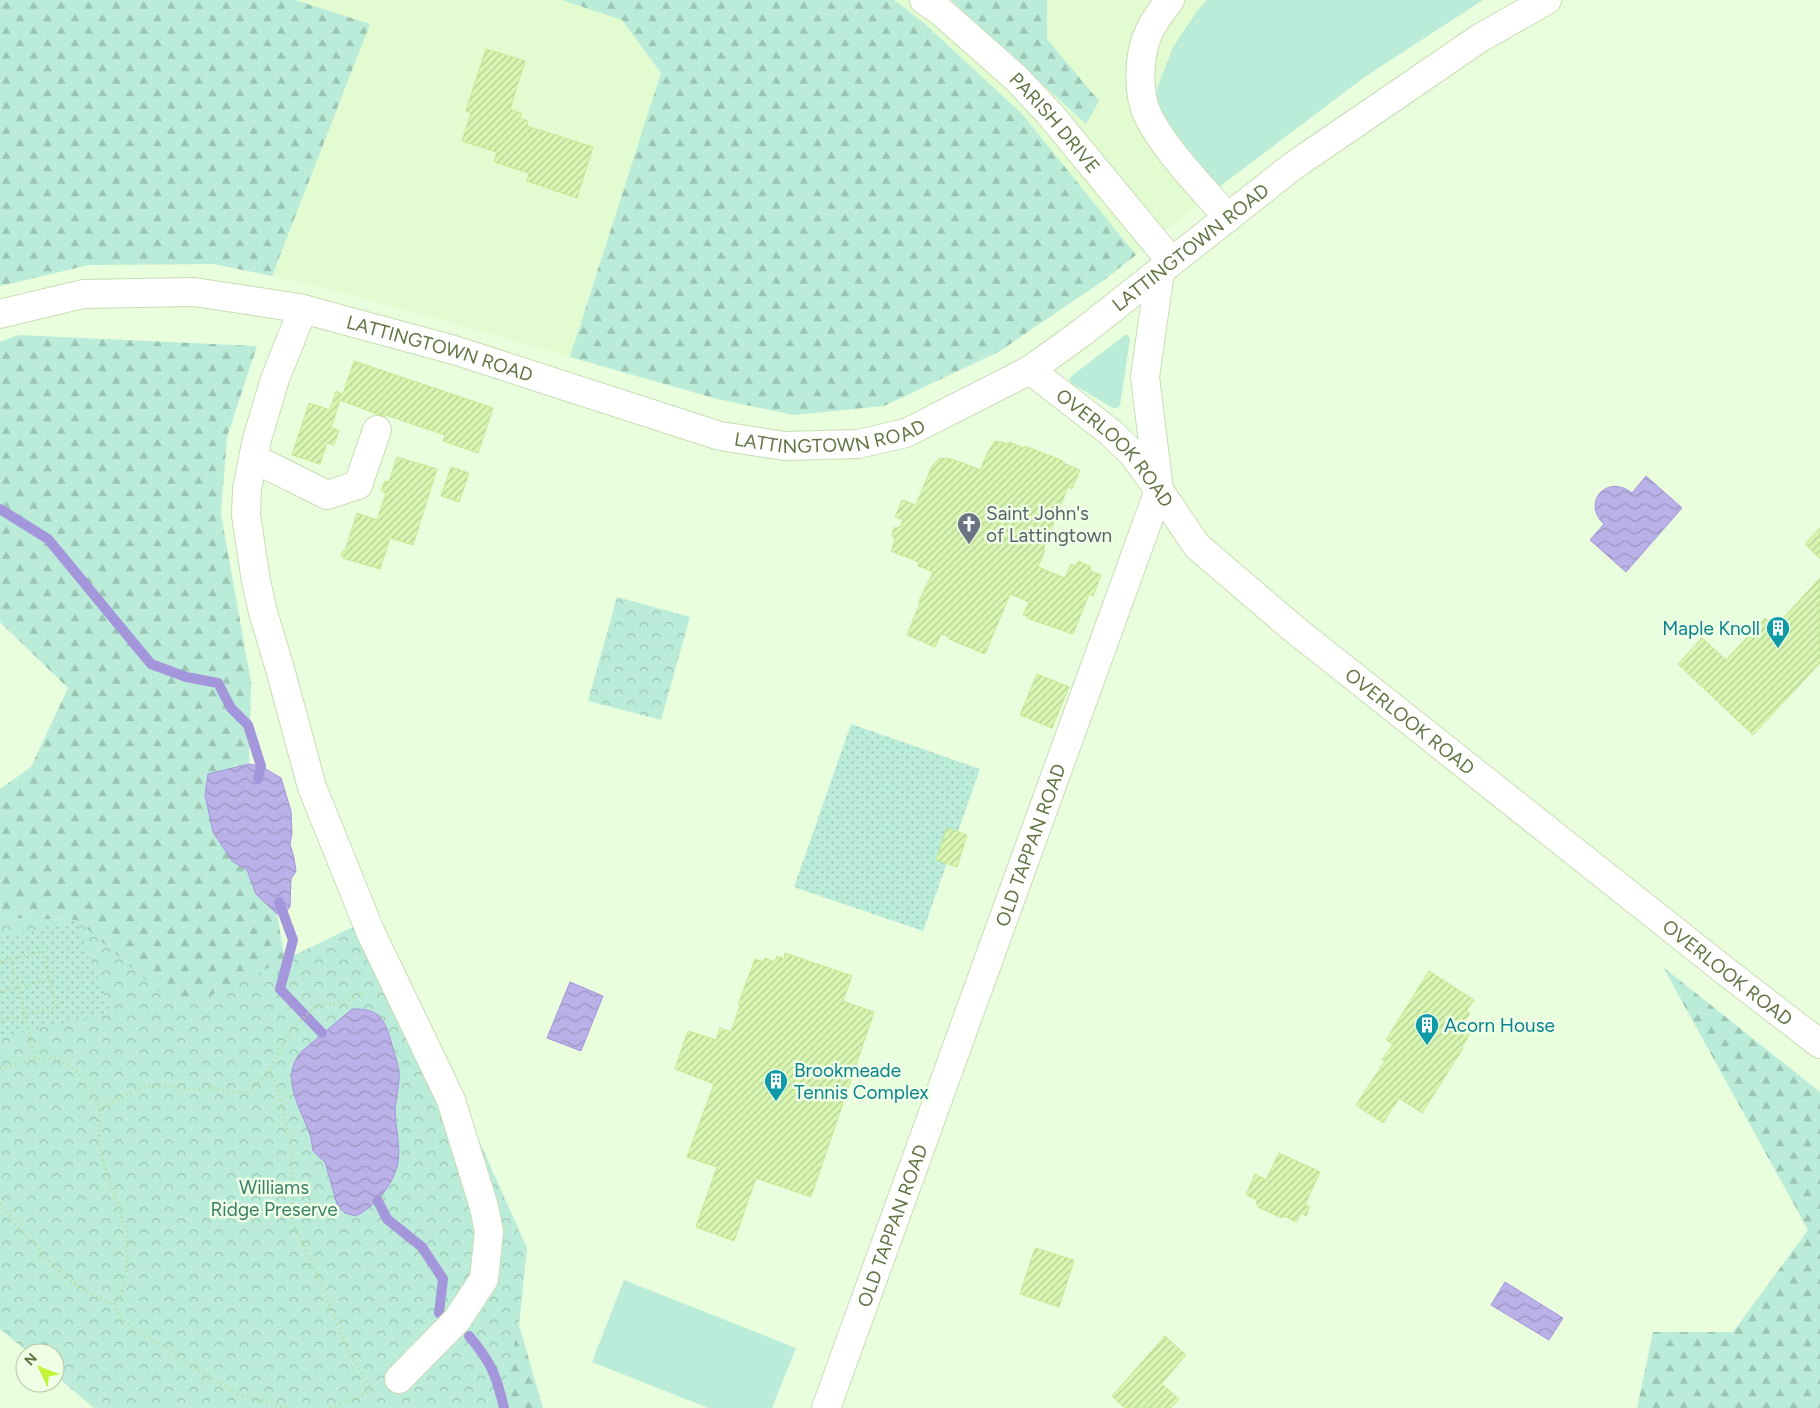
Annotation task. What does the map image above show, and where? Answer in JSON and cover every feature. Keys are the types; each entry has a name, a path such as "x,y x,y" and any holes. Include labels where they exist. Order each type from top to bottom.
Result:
{"street":[{"name":"PARISH DRIVE","path":"924,0 939,10 1023,85 1048,113 1165,266"},
{"path":"1170,0 1148,32 1140,64 1141,90 1148,117 1167,146 1228,218"},
{"name":"LATTINGTOWN ROAD","path":"0,314 83,294 194,292 303,309 454,350 720,436 785,446 858,444 906,433 1030,370 1084,331 1293,166 1480,38 1547,0"},
{"name":"OLD TAPPAN ROAD","path":"826,1408 1159,490 1146,377 1165,266"},
{"path":"303,309 274,379 253,458 247,489 246,514 252,563 263,612 312,787 370,932 451,1100 484,1207 489,1232 484,1279 457,1320 399,1379"},
{"name":"OVERLOOK ROAD","path":"1030,370 1110,432 1132,453 1197,546 1294,629 1820,1044"},
{"path":"253,458 327,495 358,484 377,430"}],"path":[{"path":"0,962 42,951 56,1007 0,1021"},
{"path":"11,959 36,1061"},
{"path":"0,992 49,979"},
{"path":"100,1109 136,1089 150,1086 169,1085 186,1090 217,1088 228,1092 248,1093 270,1071 278,1052 298,1023 315,1007 325,1004 342,1003 395,982"},
{"path":"0,1068 20,1062 54,1059 71,1069 86,1082 100,1109 99,1133 101,1155 127,1232 125,1282 120,1297 115,1304 117,1312 125,1322 177,1353 188,1364 238,1394 287,1408"},
{"path":"270,1071 282,1105 290,1144 294,1186 292,1221 349,1353 372,1391 330,1408"},
{"path":"0,1204 9,1213 20,1230 36,1244 45,1258 72,1283 99,1298 115,1304"}],"shaded area":[{"path":"0,0 1483,0 1366,76 1219,187 1104,280 1000,351 884,406 794,415 717,399 308,284 214,264 89,265 0,286"}],"green space":[{"path":"0,0 295,0 370,24 272,276 214,264 89,265 0,286"},
{"path":"562,0 894,0 925,24 1022,114 1136,255 1104,280 1000,351 884,406 794,415 717,399 570,357 661,73 622,20"},
{"path":"951,0 1047,0 1047,39 1099,101 1086,124"},
{"path":"1207,0 1483,0 1366,76 1219,187 1173,135 1157,103 1156,91 1173,47 1197,11"},
{"path":"19,335 257,346 227,437 221,514 251,682 249,764 233,767 232,861 247,870 256,894 277,914 301,1052 519,1325 543,1408 132,1408 77,920 0,918 0,789 31,767 68,688 0,622 0,342"},
{"path":"1125,335 1128,335 1130,339 1120,406 1113,408 1071,383 1069,378"},
{"path":"617,597 690,617 661,720 588,701"},
{"path":"851,724 980,769 923,931 794,887"},
{"name":"Williams Ridge Preserve","path":"378,915 527,1248 519,1325 499,1408 94,1408 65,1383 65,1343 17,1343 0,1329 0,918 77,920 180,1010"},
{"path":"77,920 111,1012 0,1037 0,938"},
{"path":"1663,967 1820,1092 1820,1408 1637,1408 1653,1332 1733,1332 1808,1230"},
{"path":"624,1280 796,1348 772,1408 708,1408 592,1362"}],"water":[{"path":"1646,476 1682,508 1626,572 1590,540 1604,524 1598,516 1595,507 1596,500 1606,488 1614,486 1632,493"},
{"path":"249,764 261,766 281,778 291,811 292,833 290,844 296,871 291,879 290,907 284,914 277,914 256,894 247,870 232,861 213,832 205,795 208,774"},
{"path":"570,982 603,996 581,1051 547,1038"},
{"path":"352,1009 362,1009 376,1013 384,1022 399,1071 395,1109 399,1145 397,1167 391,1182 376,1202 356,1216 345,1213 337,1204 325,1162 313,1151 311,1137 297,1104 292,1083 292,1072 301,1052"},
{"path":"1505,1282 1563,1318 1549,1340 1491,1305"}],"building":[{"path":"486,49 525,61 510,109 521,113 520,118 528,121 527,126 593,147 577,198 527,181 529,173 494,162 497,152 462,141 471,113 466,111"},
{"path":"354,361 493,408 478,453 443,441 445,435 386,415 385,417 340,400 331,428 339,430 334,445 327,443 320,464 292,455 309,403 330,410 336,391 343,394"},
{"name":"Saint John's of Lattingtown","path":"995,441 1009,444 1009,442 1024,448 1025,446 1080,470 1072,489 1068,487 1038,567 1065,578 1071,564 1076,566 1078,561 1091,567 1090,571 1101,575 1093,596 1089,594 1073,634 1027,618 1023,615 1029,602 1010,594 985,654 941,634 935,647 907,635 920,603 919,601 933,572 918,566 919,562 891,551 895,540 892,534 894,528 900,527 903,520 895,517 902,500 916,505 932,466 940,458 952,459 980,470"},
{"path":"397,457 437,469 413,545 390,538 380,569 343,558 344,556 341,555 345,551 357,513 377,520 386,493 381,491 385,481 389,482"},
{"path":"451,467 469,473 459,502 441,496"},
{"path":"1820,528 1820,559 1805,544"},
{"name":"Maple Knoll","path":"1820,578 1820,663 1753,735 1678,664 1702,638 1726,660 1765,618 1775,627"},
{"path":"1037,674 1069,687 1052,728 1020,715"},
{"path":"947,828 967,835 957,867 936,860"},
{"name":"Brookmeade Tennis Complex","path":"785,953 852,976 843,1001 874,1012 811,1197 756,1178 734,1241 696,1227 717,1167 687,1157 714,1084 675,1069 688,1031 716,1040 720,1028 731,1032 740,1006 738,1005 755,959 763,962 765,958 775,962 777,956 784,959"},
{"name":"Acorn House","path":"1429,971 1474,1000 1466,1011 1470,1013 1461,1026 1471,1032 1422,1113 1399,1098 1383,1123 1356,1105 1385,1061 1382,1060 1393,1044 1386,1040"},
{"path":"1279,1153 1320,1172 1305,1205 1310,1207 1306,1216 1301,1213 1296,1222 1258,1207 1257,1200 1246,1195 1255,1174 1266,1180"},
{"path":"1035,1248 1074,1260 1059,1307 1020,1294"},
{"path":"1165,1336 1186,1355 1140,1408 1125,1408 1112,1396"},
{"path":"1163,1385 1179,1399 1171,1408 1142,1408"}],"waterway":[{"path":"0,509 48,539 151,664 186,677 218,683 231,708 248,725 261,766 258,779"},
{"path":"279,902 293,940 280,989 322,1033"},
{"path":"378,1201 387,1219 422,1247 443,1279 439,1313"},
{"path":"469,1336 483,1353 492,1369 504,1408"}],"place":[{"name":"Saint John's of Lattingtown","path":"969,545"},
{"name":"Maple Knoll","path":"1778,649"},
{"name":"Acorn House","path":"1427,1046"},
{"name":"Brookmeade Tennis Complex","path":"776,1102"}]}
